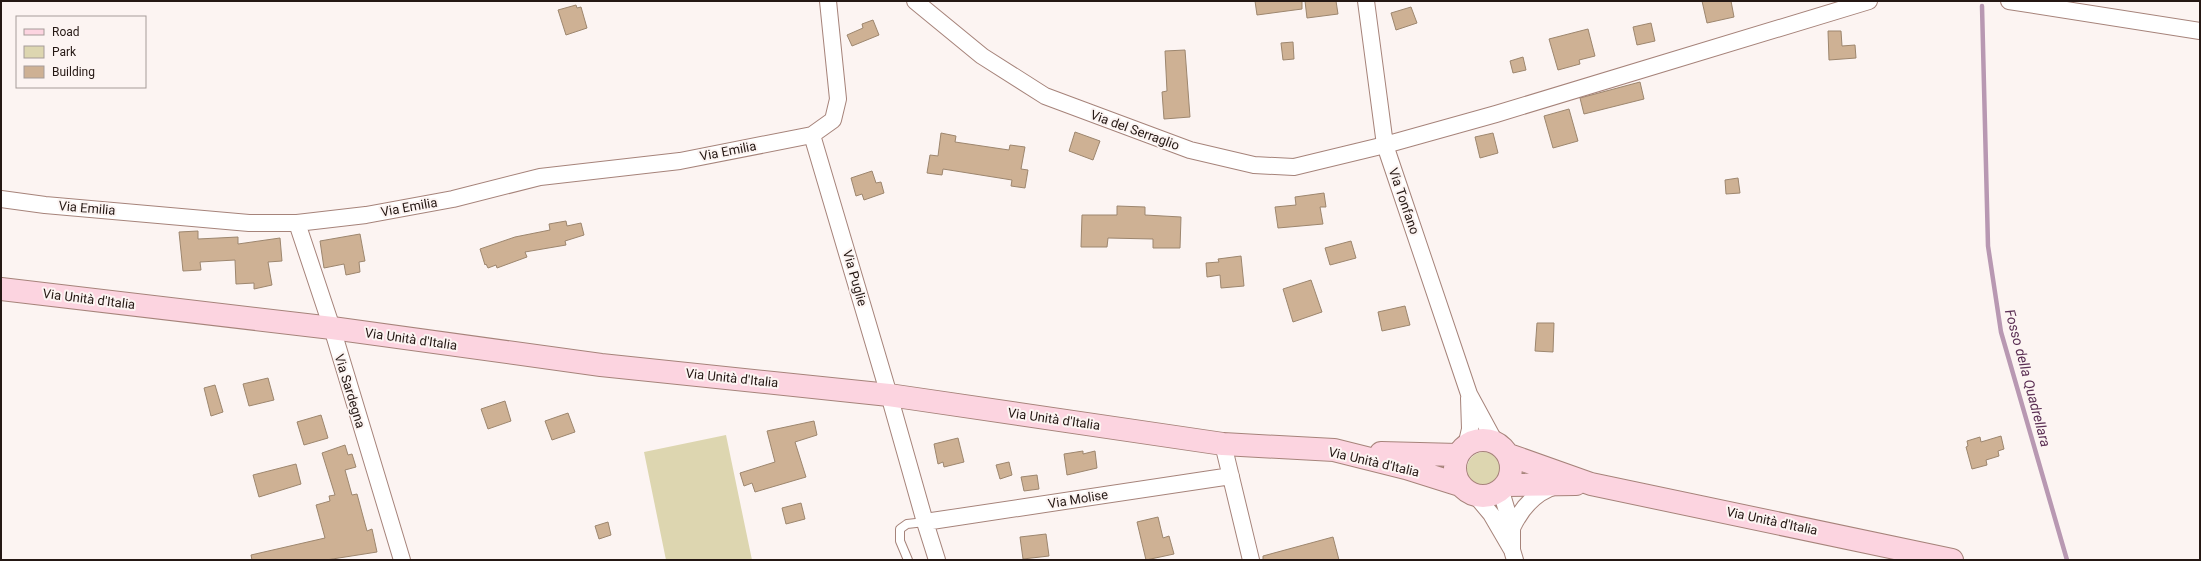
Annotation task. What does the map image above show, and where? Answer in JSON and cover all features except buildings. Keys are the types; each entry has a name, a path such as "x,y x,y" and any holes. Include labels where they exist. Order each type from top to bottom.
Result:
{"main road":[{"name":"Via Unità d'Italia","path":"1,289 332,328 601,365 889,395 1223,444 1334,450 1406,468 1468,490"},
{"path":"1334,450 1462,450 1477,440 1591,484"},
{"path":"1502,449 1512,470 1504,488"},
{"path":"1462,450 1455,467 1468,490 1489,496 1504,488 1591,484"},
{"name":"Via Unità d'Italia","path":"1591,484 1952,560"}],"street":[{"path":"812,134 833,120 838,98 828,1"},
{"name":"Via del Serraglio","path":"915,1 982,56 1046,96 1190,150 1254,166 1294,167 1385,145 1496,114 1869,1"},
{"name":"Via Tonfano","path":"1366,1 1385,145 1469,394"},
{"path":"2009,1 2200,31"},
{"name":"Via Emilia","path":"1,199 45,205 248,223 297,223 366,215 453,199 540,177 680,161 812,134"},
{"name":"Via Puglie","path":"812,134 937,560"},
{"name":"Via Sardegna","path":"297,223 332,328 402,560"},
{"path":"1469,394 1502,449"},
{"path":"1462,450 1470,429 1469,394"},
{"path":"1223,444 1251,560"},
{"name":"Via Molise","path":"925,522 1231,476"},
{"path":"1512,528 1522,511 1533,498 1558,485"},
{"path":"1504,488 1512,528 1514,555"},
{"path":"1468,490 1491,514 1514,555"}],"lane":[{"path":"908,560 900,540 900,529 907,524 925,522"}],"green space":[{"path":"726,435 752,560 666,560 644,452"},
{"path":"1487,452 1496,457 1500,462 1500,476 1496,481 1491,485 1481,486 1477,485 1468,476 1467,466 1468,462 1477,453"}],"waterway":[{"name":"Fosso della Quadrellara","path":"1982,6 1988,246 2001,332 2067,560"}]}
